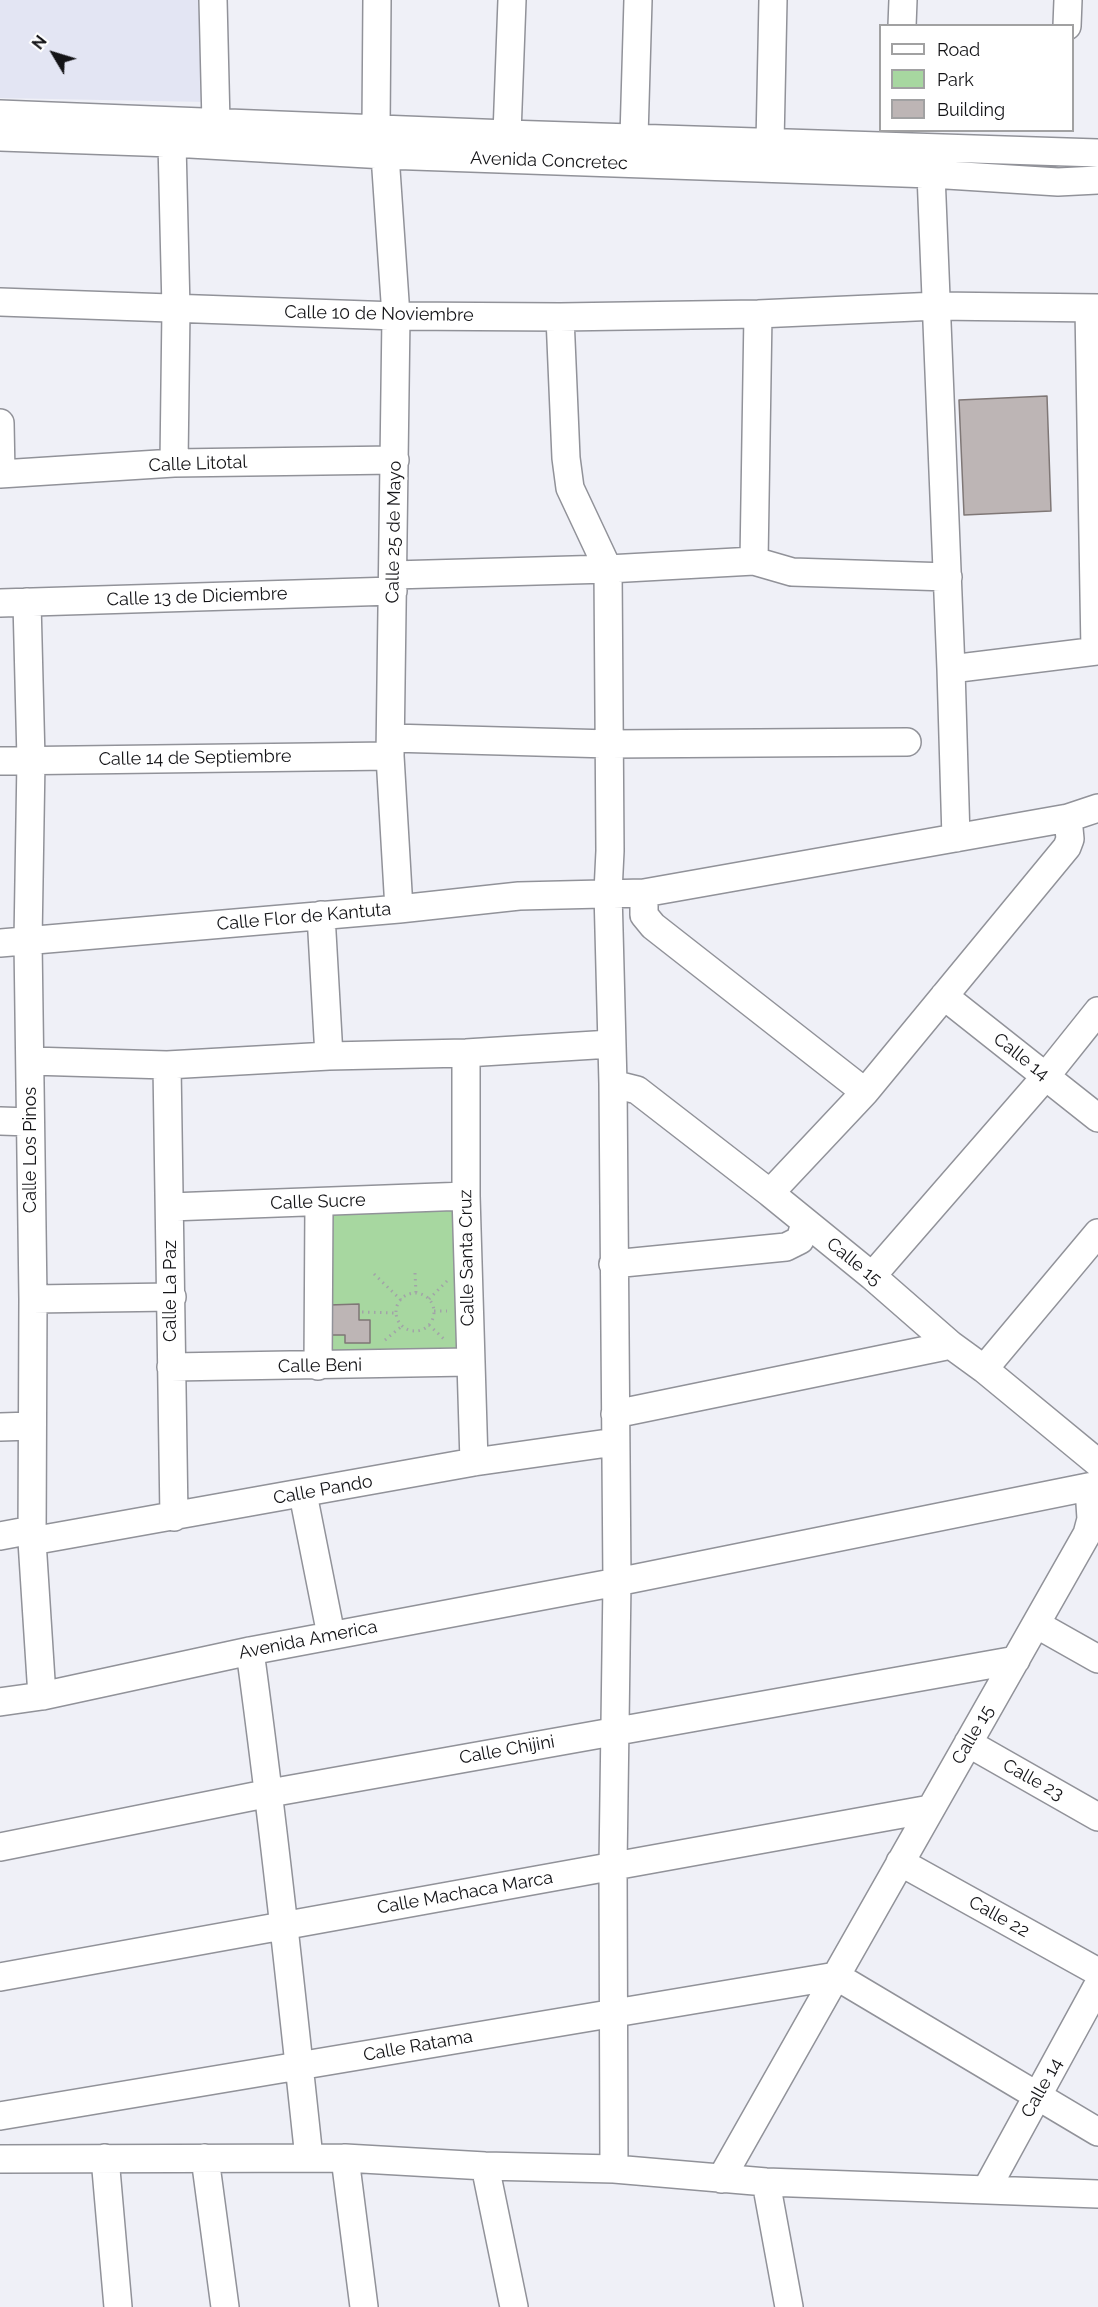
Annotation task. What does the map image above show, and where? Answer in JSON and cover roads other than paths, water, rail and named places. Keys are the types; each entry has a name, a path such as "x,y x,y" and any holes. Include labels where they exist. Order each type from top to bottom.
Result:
{"street":[{"path":"213,0 216,123"},
{"name":"Calle 25 de Mayo","path":"377,0 376,128 384,155 396,316 391,747 399,909"},
{"path":"507,134 512,0"},
{"path":"634,137 638,0"},
{"path":"770,143 772,0"},
{"path":"902,24 903,0"},
{"path":"1067,24 1068,0"},
{"name":"Avenida Concretec","path":"0,114 770,143 897,139 1061,141 1098,153"},
{"name":"Avenida Concretec","path":"0,137 172,143 384,155 931,174 1058,182 1098,180"},
{"path":"1058,182 1061,141"},
{"path":"172,143 176,309 174,463"},
{"path":"931,174 948,577 956,838"},
{"name":"Calle 10 de Noviembre","path":"0,302 396,316 560,317 758,314 937,306 1093,308"},
{"path":"951,669 1096,651 1093,308"},
{"path":"754,561 758,314"},
{"path":"560,317 566,458 570,488 608,569 610,744 608,892 613,1084 617,1582 613,1866 614,2169"},
{"path":"0,423 0,474"},
{"name":"Calle Litotal","path":"0,474 174,463 395,460"},
{"name":"Calle 13 de Diciembre","path":"0,603 393,583 754,561 792,572 948,577"},
{"name":"Calle Los Pinos","path":"27,602 31,760 28,941 33,1299 32,1535 42,1696"},
{"name":"Calle 14 de Septiembre","path":"0,761 391,747 907,742"},
{"name":"Calle Flor de Kantuta","path":"0,943 399,909 519,896 644,892 1068,818 1098,808"},
{"path":"770,1192 865,1092 1068,847 1070,839 1068,818"},
{"path":"644,892 644,915 653,926 865,1092"},
{"path":"321,915 329,1056"},
{"name":"Calle 14","path":"944,996 1098,1118"},
{"path":"872,1276 1046,1076 1098,1011"},
{"path":"31,1061 167,1065 329,1056 466,1053 611,1044"},
{"name":"Calle Santa Cruz","path":"466,1053 466,1196 474,1462"},
{"name":"Calle La Paz","path":"167,1065 174,1517"},
{"name":"Calle 15","path":"613,1084 637,1090 770,1192 951,1345 984,1369 1094,1466 1088,1534 721,2179"},
{"path":"0,1121 30,1122"},
{"name":"Calle Sucre","path":"170,1207 466,1196"},
{"path":"318,1366 319,1203"},
{"path":"614,1264 786,1247 800,1240 805,1223"},
{"path":"984,1369 1098,1233"},
{"path":"33,1299 172,1297"},
{"path":"615,1414 951,1345"},
{"name":"Calle Beni","path":"171,1367 470,1362"},
{"path":"0,1427 32,1426"},
{"name":"Calle Pando","path":"0,1536 32,1535 174,1517 474,1462 615,1442"},
{"name":"Avenida America","path":"0,1702 42,1696 331,1635 617,1582 1094,1466"},
{"path":"303,1494 331,1635"},
{"path":"1036,1624 1098,1659"},
{"path":"250,1651 270,1792 282,1926 309,2158"},
{"name":"Calle Chijini","path":"0,1846 270,1792 1016,1660"},
{"name":"Calle 23","path":"968,1743 1098,1816"},
{"name":"Calle Machaca Marca","path":"0,1977 930,1809"},
{"name":"Calle 22","path":"900,1862 1098,1972"},
{"path":"836,1976 1098,2132"},
{"name":"Calle Ratama","path":"0,2116 836,1976"},
{"name":"Calle 14","path":"986,2190 1098,1985"},
{"path":"105,2158 118,2307"},
{"path":"205,2158 225,2307"},
{"path":"345,2158 364,2307"},
{"path":"0,2159 345,2158 485,2166 614,2169 766,2182 1098,2194"},
{"path":"485,2166 514,2307"},
{"path":"766,2182 789,2307"}]}
